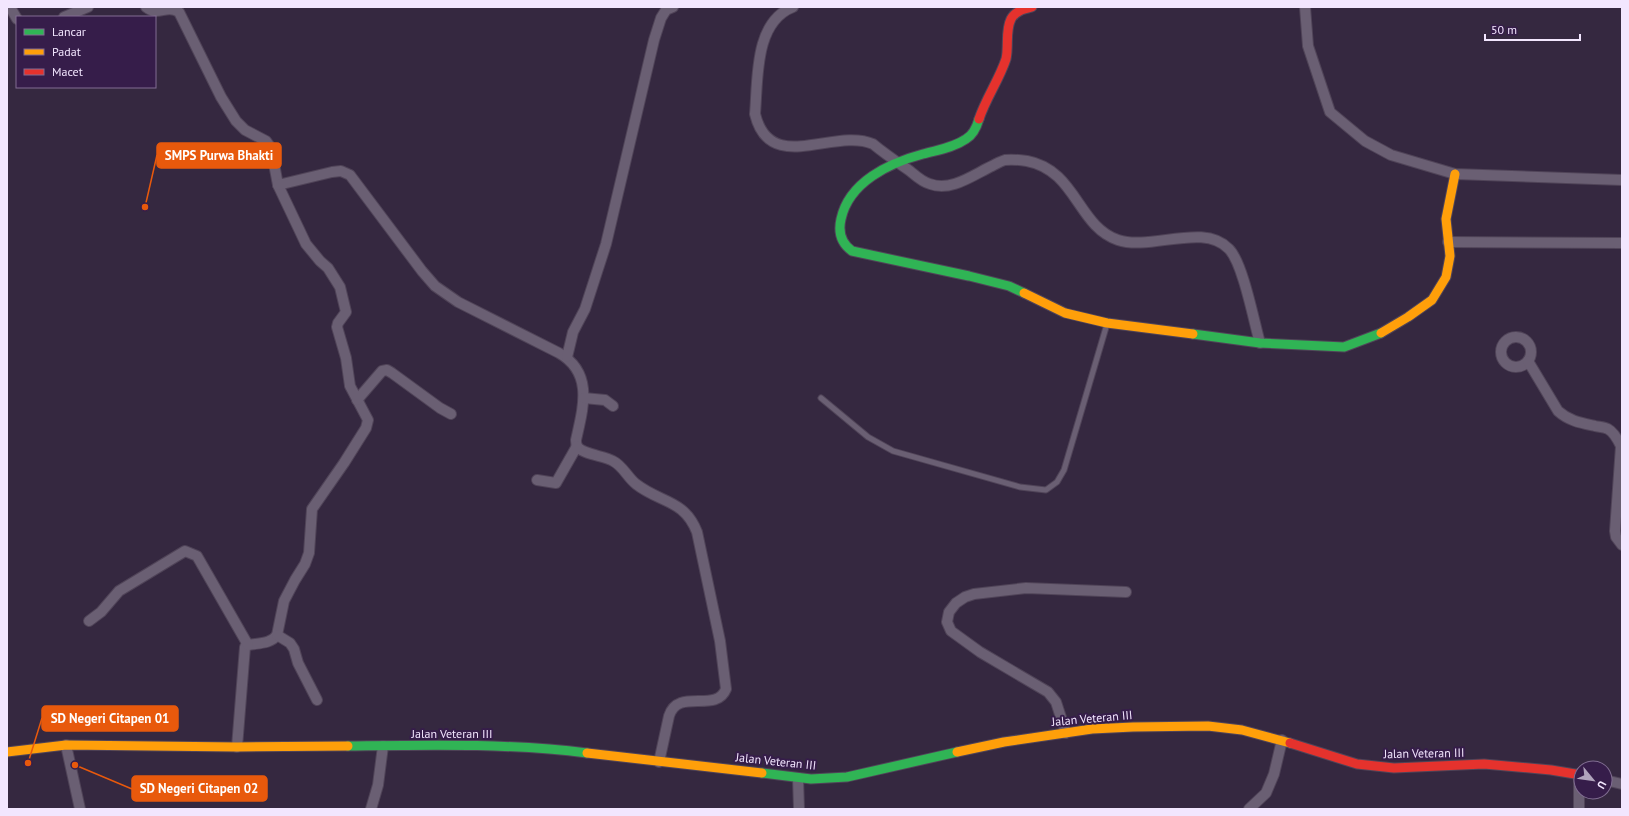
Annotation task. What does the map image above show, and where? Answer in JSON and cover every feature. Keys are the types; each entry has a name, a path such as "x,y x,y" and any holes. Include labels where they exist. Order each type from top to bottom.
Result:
{"street":[{"path":"10,7 16,17"},
{"path":"66,16 88,7"},
{"path":"146,7 151,11 159,12 168,8 179,12 222,97 236,121 245,130 266,141 271,148 278,185 306,244 328,268 340,287 346,312 338,323 337,327 346,358 350,386 368,420 366,428 344,463 312,509 309,553 305,564 284,601 277,635 270,641 248,645 245,647 237,747"},
{"path":"566,357 573,332 585,309 606,244 654,40 661,18 666,10 673,7"},
{"path":"793,7 777,16 761,45 755,114 757,123 770,141 794,148 832,142 860,140 868,142 873,144 896,163 922,181 938,186 947,186 960,182 1004,160 1029,162 1043,167 1067,186 1088,218 1099,230 1117,240 1136,243 1198,236 1222,243 1230,249 1241,270 1260,343"},
{"path":"1032,7 1018,12 1013,16 1010,24 1007,54 1004,64 984,105 974,130 968,138 951,146 896,163 869,179 857,189 840,218 841,242 846,247 852,251 1009,286 1065,313 1107,323 1260,343 1344,347 1386,331 1432,300 1446,277 1450,256 1446,218 1455,174"},
{"path":"1305,7 1308,46 1330,112 1365,141 1392,155 1455,174 1622,180"},
{"path":"278,185 332,172 341,171 350,175 422,271 435,286 458,302 566,357 577,368 582,383 584,398 576,440 577,446 580,450 614,461 620,465 635,483 645,491 674,503 688,515 697,532 720,641 726,689 720,698 714,700 686,702 674,705 669,716 659,762"},
{"path":"1448,242 1622,243"},
{"path":"1528,361 1558,411 1563,416 1577,423 1607,428 1616,436 1621,446 1615,530 1616,537 1622,545"},
{"path":"357,400 382,371 387,370 440,408 451,414"},
{"path":"584,398 605,400 613,406"},
{"path":"537,480 556,483 577,446"},
{"path":"89,621 100,612 119,591 185,551 191,552 197,556 248,645"},
{"path":"1066,733 1056,702 1048,692 980,652 951,631 946,622 949,612 956,603 965,597 974,594 1026,588 1126,592"},
{"path":"277,635 290,644 294,649 298,662 317,700"},
{"name":"Jalan Veteran III","path":"7,752 66,745 237,747 443,745 548,748 811,779 846,777 916,763 1004,742 1092,729 1208,726 1242,730 1282,740 1346,760 1375,766 1394,768 1484,764 1551,770 1573,774"},
{"path":"1249,809 1266,793 1274,774 1282,740"},
{"path":"66,745 80,809"},
{"path":"371,809 378,785 383,746"},
{"path":"798,778 799,809"}],"lane":[{"path":"821,398 868,437 893,452 1020,487 1046,490 1057,482 1064,470 1107,323"}],"traffic: fast":[{"path":"979,119 973,133 961,142 950,147 897,163 872,176 861,185 852,194 845,206 840,224 841,237 848,248 852,251 969,276 1009,286 1024,293"},
{"path":"1193,334 1260,343 1344,347 1381,333"},
{"path":"348,746 498,746 587,753"},
{"path":"762,773 811,779 847,777 957,752"}],"traffic: slow":[{"path":"1381,333 1408,317 1432,300 1446,277 1450,256 1446,219 1455,174"},
{"path":"1024,293 1065,313 1107,323 1193,334"},
{"path":"957,752 1004,742 1092,729 1133,727 1208,726 1242,730 1290,743"},
{"path":"7,752 66,745 237,747 348,746"},
{"path":"587,753 762,773"}],"traffic: jam":[{"path":"979,119 1006,59 1008,28 1011,19 1017,12 1032,7"},
{"path":"1290,743 1357,764 1394,768 1484,764 1551,770 1573,774"}],"place":[{"name":"SMPS Purwa Bhakti","path":"145,207"},
{"name":"SD Negeri Citapen 01","path":"28,763"},
{"name":"SD Negeri Citapen 02","path":"75,765"}]}
